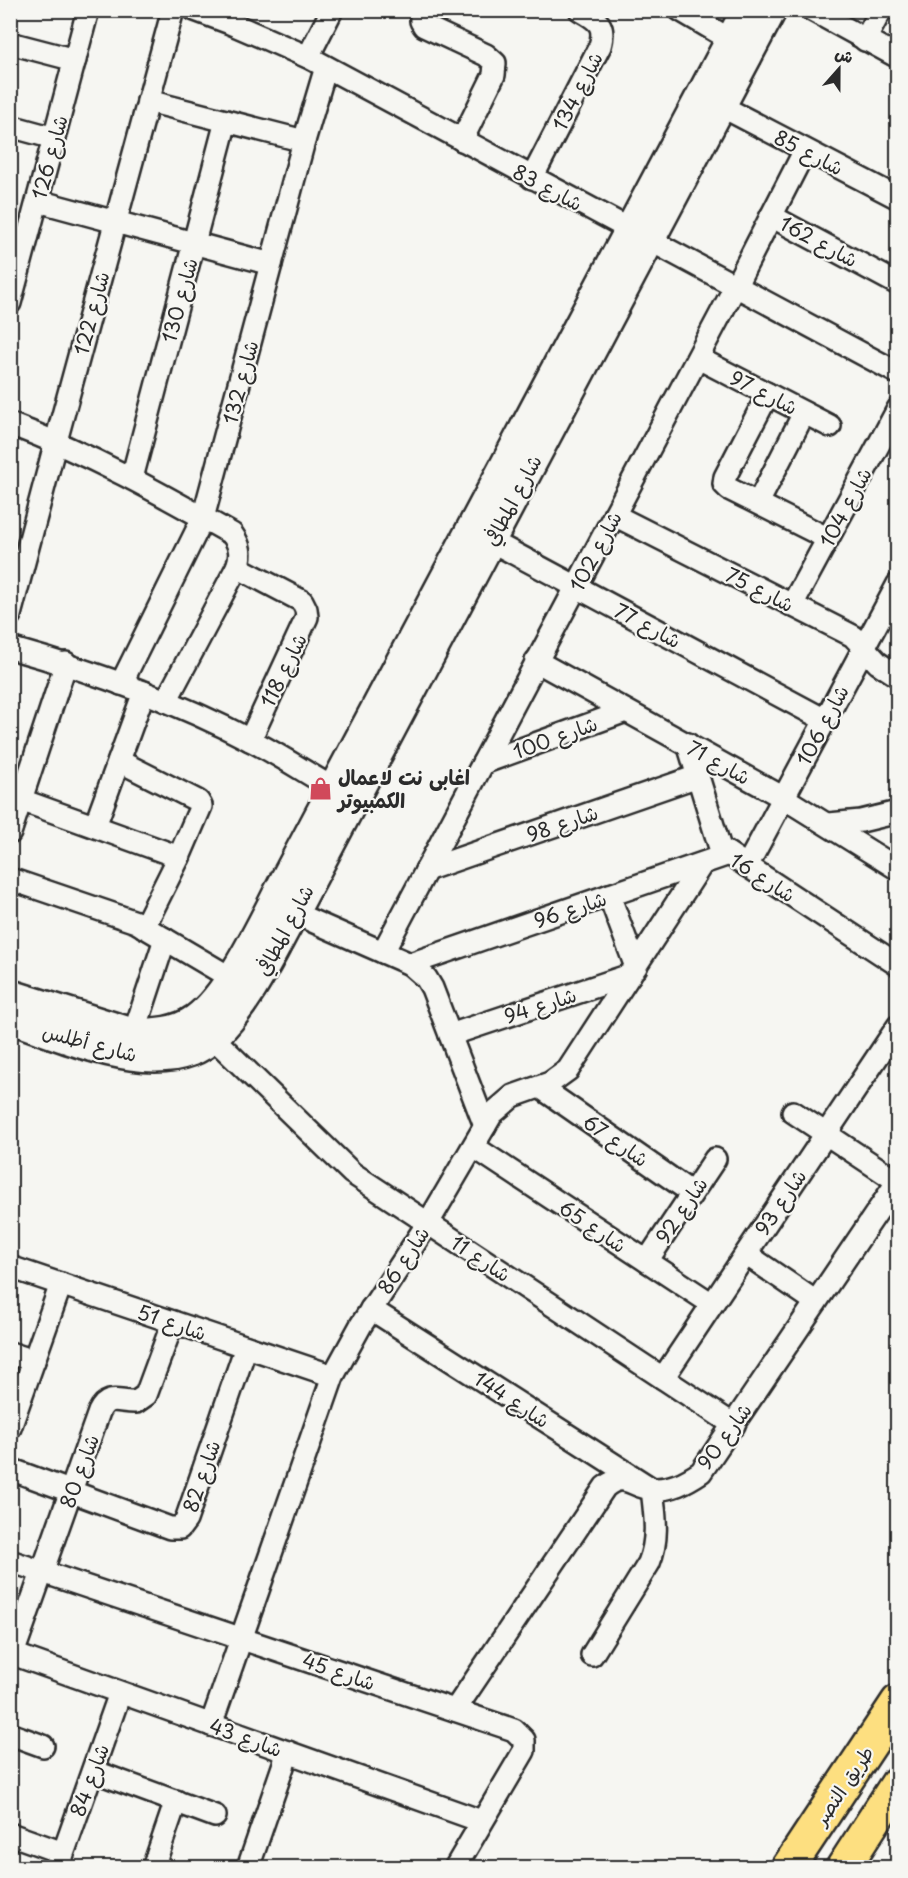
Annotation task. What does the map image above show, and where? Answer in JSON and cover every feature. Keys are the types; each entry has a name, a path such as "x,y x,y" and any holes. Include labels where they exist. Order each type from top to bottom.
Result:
{"highway":[{"name":"طريق النصر","path":"788,1868 897,1702"},
{"path":"843,1868 897,1783"}],"street":[{"name":"شارع 126","path":"12,292 88,10"},
{"name":"شارع 122","path":"10,615 173,10"},
{"name":"شارع 83","path":"195,10 234,17 897,373"},
{"name":"شارع 132","path":"121,684 203,518 304,141 317,62 332,10"},
{"path":"421,10 421,21 424,26 486,55 495,63 494,75 462,140"},
{"name":"شارع 134","path":"532,178 602,40 600,23 580,10"},
{"path":"680,10 730,40"},
{"name":"شارع المطافي","path":"241,984 294,913 480,535 640,236 746,10"},
{"name":"شارع المطافي","path":"640,236 721,106 772,10"},
{"path":"812,10 897,57"},
{"path":"866,40 881,10"},
{"path":"10,43 75,60"},
{"path":"148,101 304,141"},
{"name":"شارع 85","path":"721,106 897,198"},
{"name":"شارع 130","path":"132,478 226,121"},
{"path":"10,126 54,138"},
{"name":"شارع 102","path":"383,952 698,358 805,150"},
{"path":"38,201 271,264"},
{"name":"شارع 162","path":"771,216 897,284"},
{"name":"شارع 97","path":"698,358 830,426"},
{"path":"768,394 724,484 729,489 827,538"},
{"name":"شارع 104","path":"792,605 897,409"},
{"path":"758,503 804,412"},
{"path":"10,424 56,441 132,478 232,534 237,541 240,550 237,567 166,701"},
{"name":"شارع 75","path":"614,515 853,636 878,663 897,676"},
{"name":"شارع المطافي","path":"241,984 333,788 480,535"},
{"name":"شارع 77","path":"480,535 825,720"},
{"name":"شارع 118","path":"237,567 302,601 307,617 250,740"},
{"name":"شارع 106","path":"747,866 897,584"},
{"path":"10,648 66,663 166,701 250,740 333,788"},
{"name":"شارع 71","path":"536,661 784,798 897,868"},
{"path":"10,833 66,663"},
{"path":"95,826 144,692"},
{"name":"شارع 100","path":"483,763 626,711"},
{"name":"شارع 16","path":"688,744 719,846 897,965"},
{"path":"119,761 200,803 201,809 144,927"},
{"name":"شارع 98","path":"426,870 698,776"},
{"path":"21,800 179,856"},
{"path":"829,824 861,821 897,812"},
{"name":"شارع 96","path":"410,964 729,854"},
{"name":"شارع 86","path":"211,1725 333,1376 371,1309 428,1223 492,1114 507,1100 526,1090 550,1083 568,1070 702,864"},
{"path":"10,879 124,917 241,984"},
{"path":"609,895 633,971"},
{"path":"294,913 419,970 432,988 485,1126"},
{"path":"134,1033 165,939"},
{"name":"شارع 94","path":"450,1035 633,971"},
{"name":"شارع أطلس","path":"10,1019 106,1051 137,1058 158,1058 194,1049 204,1029 211,1006 241,984"},
{"name":"شارع أطلس","path":"10,994 134,1033 204,1029"},
{"name":"شارع 93","path":"663,1378 897,1026"},
{"name":"شارع 11","path":"204,1029 342,1165 734,1425"},
{"name":"شارع 67","path":"540,1087 692,1193"},
{"path":"792,1112 897,1181"},
{"name":"شارع 65","path":"474,1147 712,1304"},
{"name":"شارع 92","path":"647,1261 715,1159"},
{"name":"شارع 90","path":"455,1710 604,1486 620,1478 652,1489 670,1488 687,1482 701,1472 897,1181"},
{"path":"746,1254 816,1302"},
{"name":"شارع 51","path":"10,1267 333,1376"},
{"path":"10,1428 61,1284"},
{"name":"شارع 144","path":"371,1309 652,1489"},
{"name":"شارع 80","path":"12,1654 102,1406 112,1400 136,1402 146,1395 173,1322"},
{"name":"شارع 82","path":"71,1491 170,1528 180,1528 186,1520 246,1347"},
{"path":"10,1353 34,1362"},
{"path":"10,1469 71,1491"},
{"path":"592,1655 649,1563 654,1550 656,1521 652,1489"},
{"name":"شارع 45","path":"10,1562 514,1730 524,1740 522,1756 481,1821 455,1868"},
{"name":"شارع 43","path":"12,1654 481,1821"},
{"name":"شارع 84","path":"61,1860 120,1693"},
{"path":"11,1735 43,1746"},
{"path":"248,1868 288,1752"},
{"path":"93,1771 215,1816"},
{"path":"153,1868 176,1801"},
{"path":"10,1834 61,1860"}],"place":[{"name":"اغابى نت لاعمال الكمبيوتر","path":"320,788"}]}
